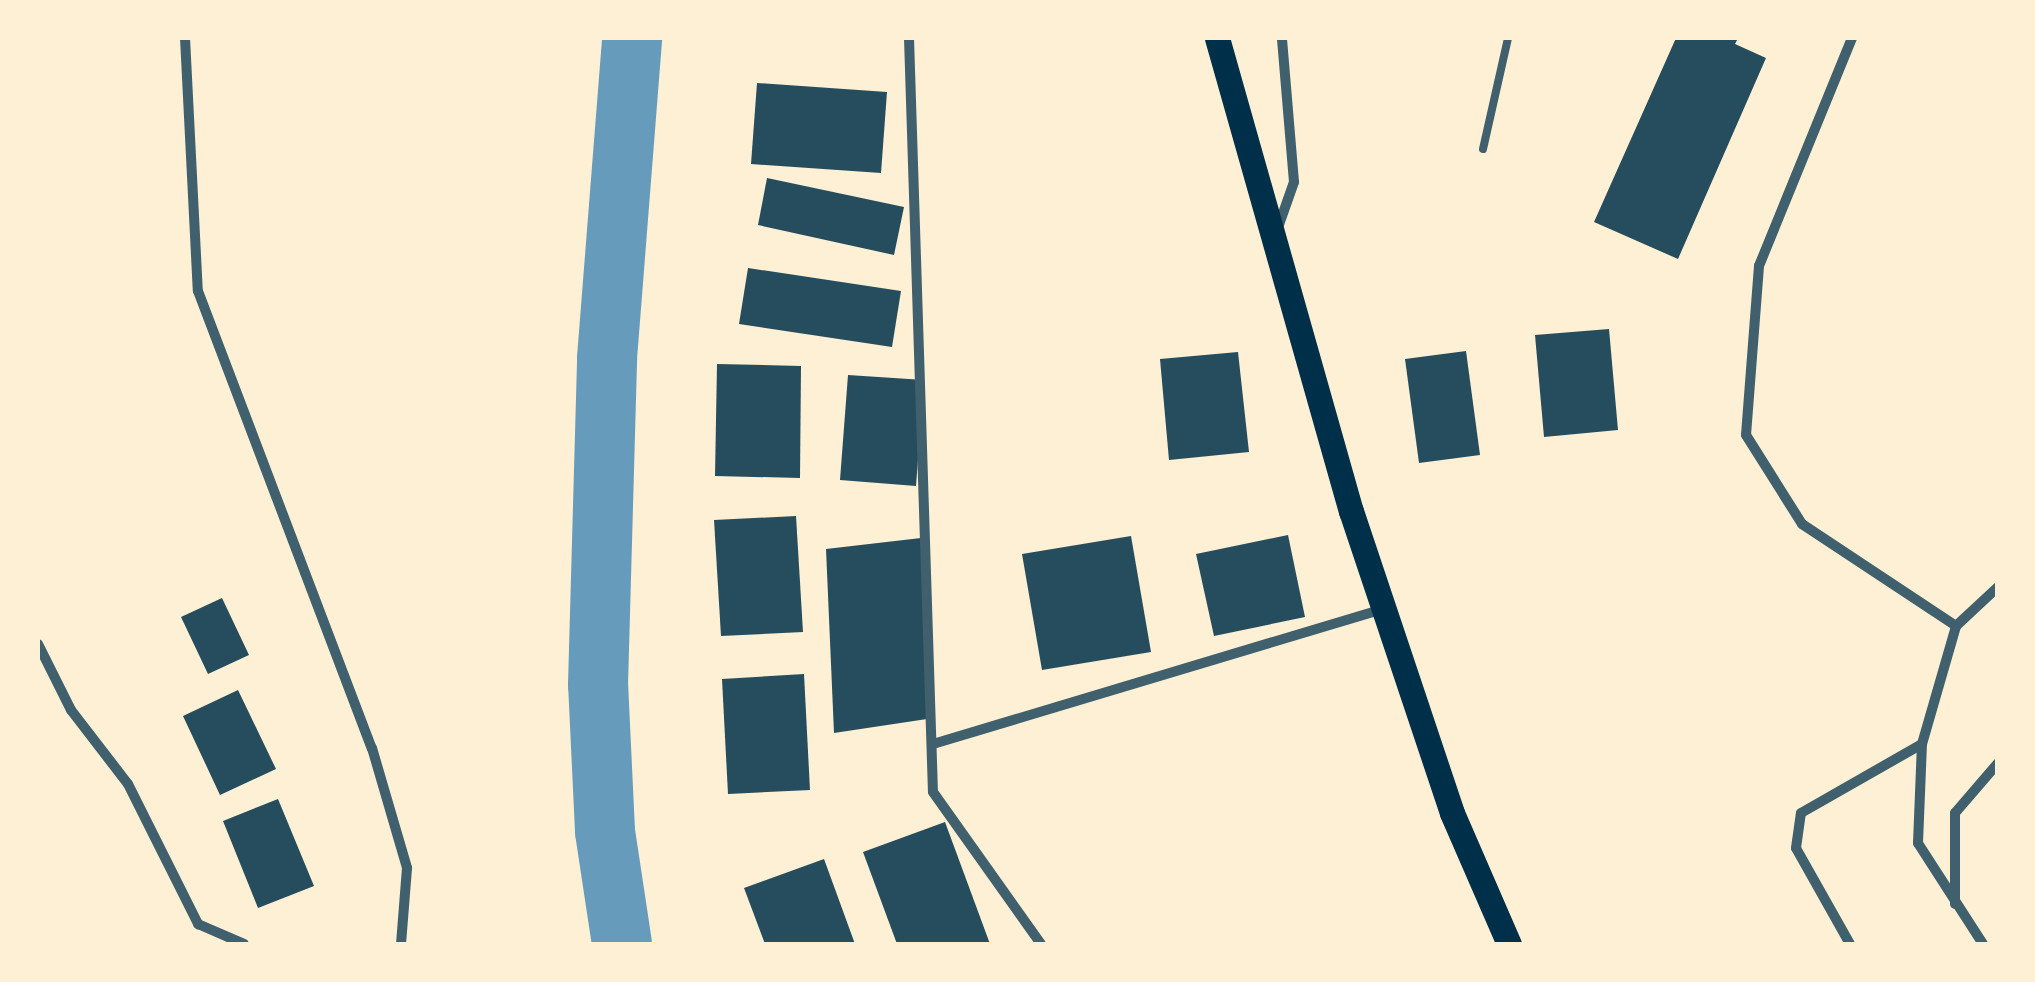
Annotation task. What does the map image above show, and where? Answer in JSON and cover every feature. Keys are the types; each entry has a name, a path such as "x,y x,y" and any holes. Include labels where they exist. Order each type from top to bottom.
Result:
{"main road":[{"path":"1216,38 1272,240 1452,813 1510,944"}],"street":[{"path":"185,38 198,291 372,748 407,868 402,944"},
{"path":"909,38 933,792 1041,944"},
{"path":"1272,240 1291,206 1294,182 1282,38"},
{"path":"1852,38 1760,266 1746,435 1802,524 1956,626"},
{"path":"1983,944 1918,843 1922,744 1956,626 1998,587"},
{"path":"932,744 1386,608"},
{"path":"38,644 71,710 128,784 198,924 244,944"},
{"path":"1850,944 1796,848 1801,813 1922,744"},
{"path":"1955,905 1955,813 1998,763"}],"lane":[{"path":"1483,148 1508,38"}],"building":[{"path":"1676,38 1738,38 1735,44 1766,58 1678,259 1594,222"},
{"path":"757,83 887,92 881,173 751,164"},
{"path":"767,178 904,207 894,255 758,225"},
{"path":"748,268 901,291 892,347 739,324"},
{"path":"1609,329 1618,430 1544,437 1535,335"},
{"path":"1466,351 1480,455 1419,463 1405,359"},
{"path":"1238,352 1249,452 1169,460 1160,359"},
{"path":"717,364 801,366 800,478 715,476"},
{"path":"848,375 924,380 916,486 840,480"},
{"path":"796,516 803,632 721,636 714,520"},
{"path":"1288,535 1305,617 1214,636 1196,554"},
{"path":"1131,536 1151,652 1042,670 1022,554"},
{"path":"921,538 927,719 834,733 826,549"},
{"path":"222,598 249,655 208,674 181,617"},
{"path":"804,674 810,790 728,794 722,679"},
{"path":"238,690 276,769 220,795 183,716"},
{"path":"278,799 314,886 258,908 223,821"},
{"path":"945,822 990,944 897,944 863,852"},
{"path":"824,859 855,944 765,944 744,888"}],"waterway":[{"path":"622,944 605,831 598,685 607,358 632,38"}]}
